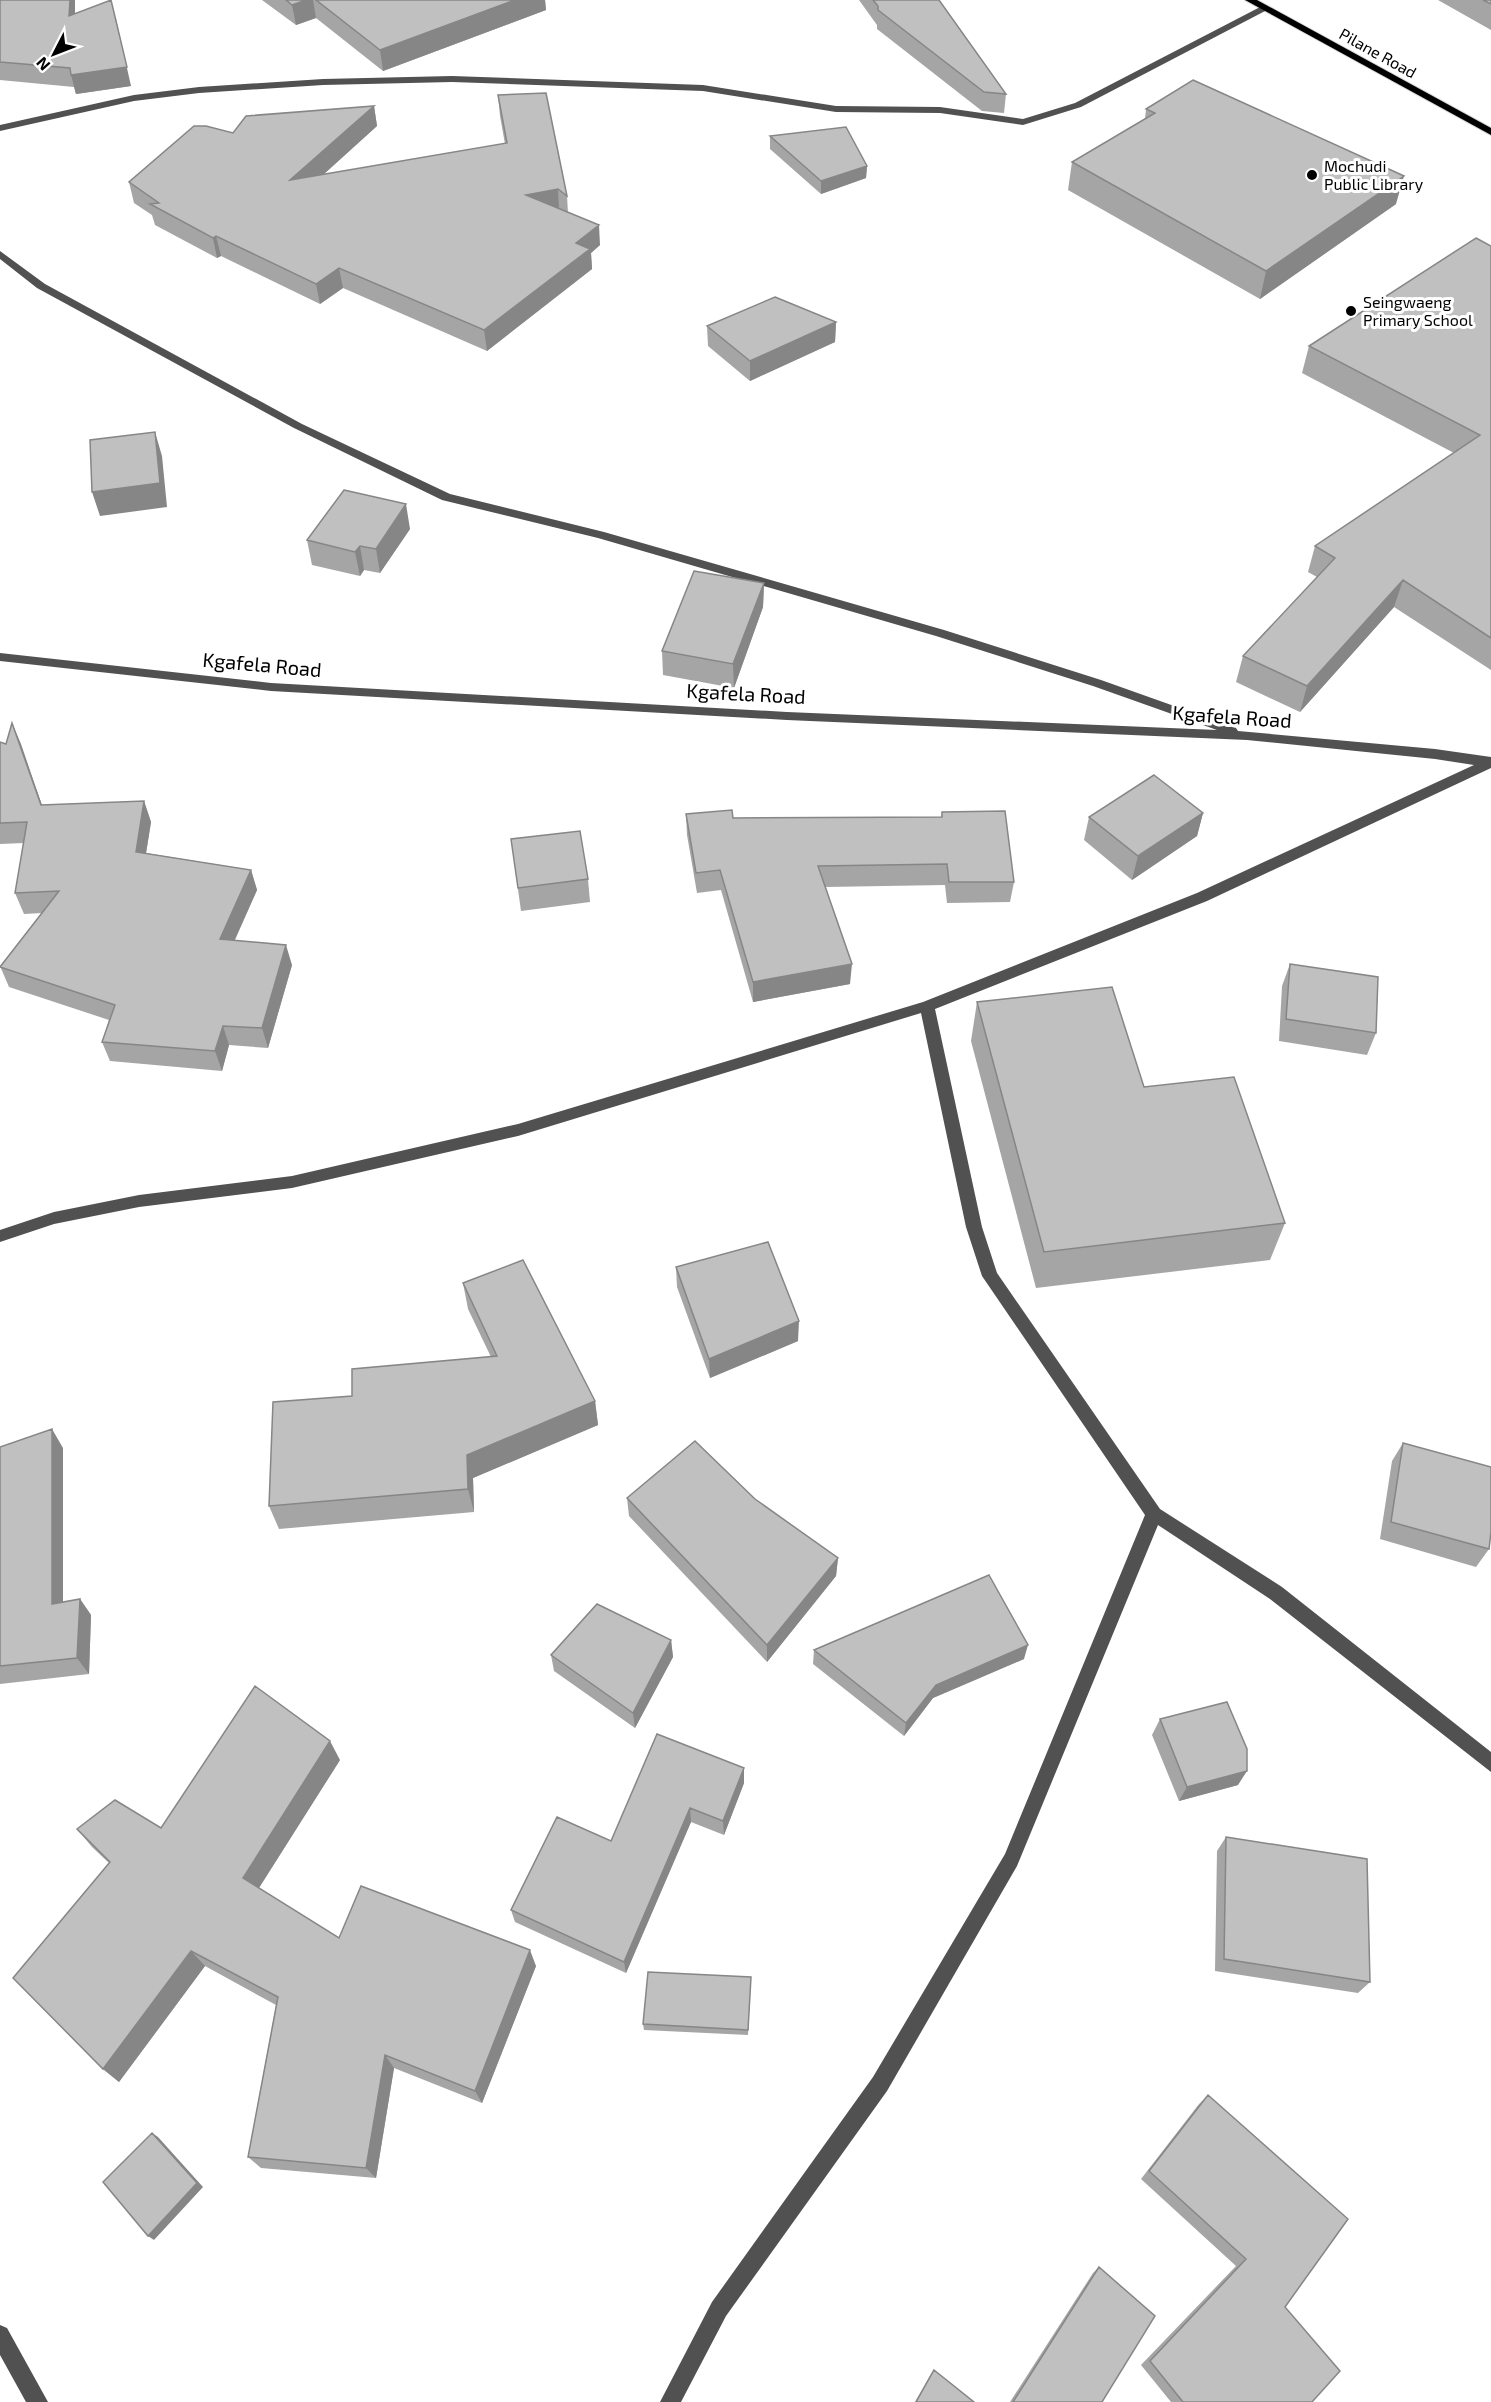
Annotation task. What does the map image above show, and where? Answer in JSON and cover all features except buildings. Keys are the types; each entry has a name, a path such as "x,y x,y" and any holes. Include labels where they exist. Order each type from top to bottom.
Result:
{"main road":[{"name":"Pilane Road","path":"1250,0 1491,132"}],"street":[{"path":"0,128 134,98 199,90 323,82 452,79 703,88 836,109 940,110 1023,122 1078,105 1264,8"},
{"path":"0,254 51,291 298,426 446,497 600,535 940,633 1097,683 1247,736"},
{"name":"Kgafela Road","path":"0,657 271,687 799,716 1247,736 1435,754 1490,762"},
{"path":"0,1236 54,1218 140,1202 292,1182 518,1130 927,1006 1202,897 1490,762"},
{"path":"927,1006 974,1227 990,1276 1154,1514 1276,1593 1491,1763"},
{"path":"670,2402 719,2308 880,2084 1011,1860 1154,1514"},
{"path":"0,2335 38,2402"}],"place":[{"name":"Mochudi Public Library","path":"1312,175"},
{"name":"Seingwaeng Primary School","path":"1351,311"}]}
